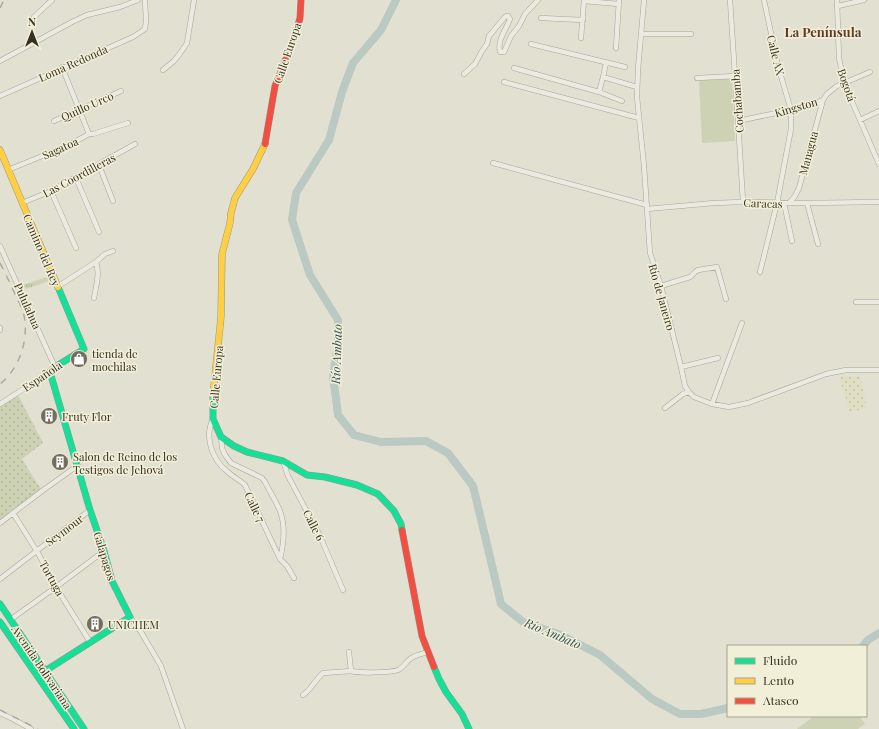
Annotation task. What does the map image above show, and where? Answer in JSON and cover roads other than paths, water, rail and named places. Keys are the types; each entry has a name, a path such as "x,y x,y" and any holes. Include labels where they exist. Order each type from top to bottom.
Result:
{"street":[{"path":"34,17 52,0"},
{"path":"0,61 87,15 120,7 138,0"},
{"name":"Loma Redonda","path":"0,96 133,37 145,29 145,0"},
{"path":"163,70 174,61 187,43 194,0"},
{"name":"Calle Europa","path":"221,437 213,419 213,399 221,317 222,254 235,198 261,153 274,91 295,36 300,18 301,0"},
{"path":"464,74 475,64 487,44 489,36 504,18 508,16 510,19 499,43 500,52 504,52 511,36 519,26 525,14 538,0"},
{"name":"Río de Janeiro","path":"644,0 637,87 650,253 661,286 685,386 689,392"},
{"name":"Cochabamba","path":"730,0 743,202"},
{"name":"Calle AX","path":"760,272 777,203 791,129 791,110 778,66 764,0"},
{"name":"Bogotá","path":"837,0 839,58 844,83 879,164"},
{"path":"838,6 864,0"},
{"path":"581,38 584,20 584,1 619,2 616,48"},
{"path":"541,18 584,20"},
{"path":"641,34 691,34"},
{"path":"531,44 625,67"},
{"path":"599,92 606,63"},
{"name":"Sagatoa","path":"8,170 69,145 90,134 62,68"},
{"path":"514,68 599,92 622,101"},
{"name":"Kingston","path":"738,121 805,107 823,100 832,89 870,72"},
{"path":"697,78 736,76"},
{"path":"603,77 637,87"},
{"path":"504,82 639,118"},
{"name":"Quillo Urco","path":"54,121 121,91"},
{"name":"Managua","path":"786,203 795,196 798,188 823,100"},
{"path":"860,120 879,111"},
{"path":"90,134 128,123"},
{"name":"Las Coordilleras","path":"22,203 76,178 136,144"},
{"name":"Camino del Rey","path":"0,150 84,349"},
{"path":"493,163 647,207"},
{"path":"99,165 113,200"},
{"path":"76,178 99,232"},
{"path":"50,191 76,248"},
{"name":"Caracas","path":"647,207 743,202 879,202"},
{"path":"786,203 792,241"},
{"path":"807,203 818,244"},
{"name":"Pululahua","path":"0,246 55,367"},
{"path":"57,287 113,250"},
{"path":"94,298 97,279 96,262"},
{"path":"661,286 693,276 695,271 717,267 726,299"},
{"path":"856,302 879,302"},
{"path":"712,404 742,323"},
{"name":"Española","path":"0,404 84,349"},
{"path":"681,367 718,358"},
{"path":"665,408 683,394 689,392 694,397 712,404 729,407 748,403 837,371 879,370"},
{"name":"Galapagos","path":"50,372 112,581 130,617 141,632 161,666 183,729"},
{"name":"Calle 7","path":"213,419 209,437 214,456 227,472 243,482 245,485 280,559 287,566 294,578"},
{"path":"221,437 234,446 247,452 283,461 307,474 336,479 368,489 378,494 394,511 401,524 422,636 439,679 446,692 462,714 469,729"},
{"path":"221,437 222,448 231,463 262,478 280,512 284,529 284,544 280,559"},
{"name":"Calle 6","path":"283,461 288,476 320,536 343,590"},
{"path":"0,523 77,466"},
{"name":"Seymour","path":"0,579 90,510"},
{"name":"Tortuga","path":"13,513 90,642"},
{"path":"10,620 104,551"},
{"name":"Avenida Bolivariana","path":"0,604 84,729"},
{"path":"38,678 45,671 130,617"},
{"name":"Avenida Bolivariana","path":"0,622 74,729"},
{"path":"349,652 351,671"},
{"path":"303,695 307,693 315,681 323,673 398,670 409,660 428,652"},
{"path":"0,713 31,729"}],"waterway":[{"name":"Río Ambato","path":"396,0 381,30 353,63 342,92 329,140 296,193 292,220 310,275 338,320 338,345 333,376 338,415 354,435 381,442 426,441 448,453 473,486 501,604 523,622 561,635 600,655 652,699 680,714 701,714 727,708"},
{"name":"Río Ambato","path":"864,645 868,640 879,633"}],"railway":[{"path":"0,8 4,0"},
{"path":"0,263 23,311 25,321 22,350 13,369 0,384"},
{"path":"0,710 38,729"}],"place":[{"name":"tienda de mochilas","path":"79,359"},
{"name":"Fruty Flor","path":"49,416"},
{"name":"Salon de Reino de los Testigos de Jehová","path":"60,462"},
{"name":"UNICHEM","path":"95,624"}],"district":[{"name":"La Península","path":"823,31"}]}
